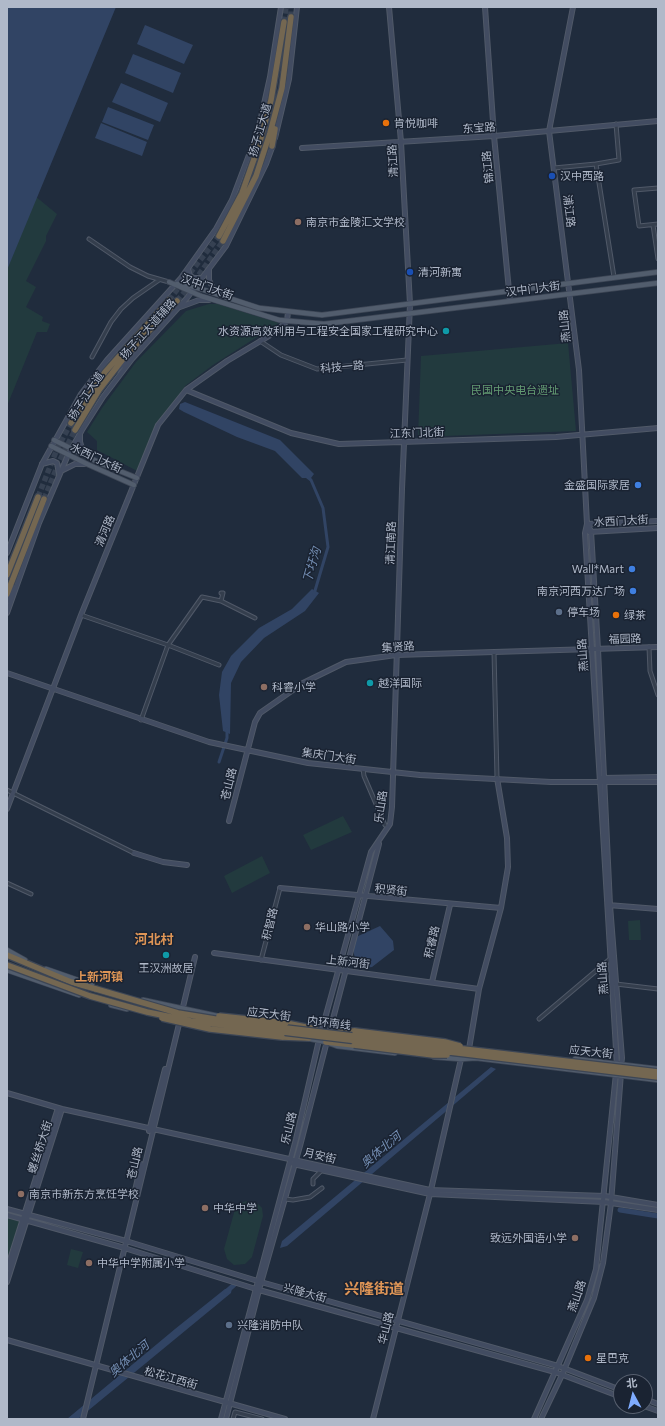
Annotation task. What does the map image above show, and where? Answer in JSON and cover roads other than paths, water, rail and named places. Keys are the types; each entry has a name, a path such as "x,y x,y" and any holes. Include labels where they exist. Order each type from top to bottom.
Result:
{"highway":[{"name":"扬子江大道","path":"284,22 263,130 242,193 221,238 256,176 276,110 285,67 291,17"},
{"path":"272,146 277,120 276,110"},
{"path":"253,147 263,130"},
{"name":"扬子江大道","path":"71,423 105,372 168,300"},
{"name":"扬子江大道","path":"78,431 99,390 124,359 177,301"},
{"path":"7,575 41,498 7,594"},
{"path":"7,951 25,964"},
{"name":"内环南线","path":"7,955 25,964 71,982 178,1013 476,1055 658,1072"},
{"name":"内环南线","path":"8,967 90,996 147,1012 191,1021 658,1077"},
{"path":"148,1004 193,1013 286,1023 315,1029"},
{"path":"147,1012 169,1021 210,1029 282,1037 309,1038"},
{"path":"333,1031 355,1031 445,1042 476,1055"},
{"path":"326,1042 433,1055 476,1055"}],"main road":[{"name":"汉中门大街","path":"175,284 196,287 259,308 322,315 658,272"},
{"name":"汉中门大街","path":"169,282 213,300 287,321 324,324 658,282"},
{"name":"水西门大街","path":"54,440 89,458 137,478"},
{"name":"水西门大街","path":"51,446 86,464 134,485"},
{"name":"应天大街","path":"7,951 27,962 96,987 130,997 227,1018 469,1048 658,1069"},
{"name":"应天大街","path":"8,967 100,1001 178,1021 309,1038 337,1046 461,1059 476,1055"},
{"name":"应天大街","path":"326,1042 338,1041 476,1055 618,1076 658,1080"}],"street":[{"name":"扬子江大道辅路","path":"7,553 42,464 81,394 116,350 188,269 220,223 232,200 253,147 265,99 281,7"},
{"name":"扬子江大道辅路","path":"8,611 27,554 78,431 132,359 196,287 226,246 242,217 266,164 278,132 289,79 297,7"},
{"name":"清江路","path":"390,7 401,142 410,313"},
{"name":"锦江路","path":"484,7 494,136 510,301"},
{"name":"浦江路","path":"570,293 549,131 573,7"},
{"name":"东宝路","path":"302,148 494,136 658,121"},
{"path":"554,168 619,160 616,124"},
{"path":"596,164 614,278"},
{"path":"658,188 634,190 639,226 658,224"},
{"path":"653,225 658,259"},
{"path":"90,239 130,267 159,280 169,282"},
{"path":"210,268 209,280 214,290 222,296"},
{"path":"188,269 190,276 194,278 202,278"},
{"path":"92,357 111,322 121,309 132,298 159,280"},
{"name":"燕山路","path":"570,293 579,370 587,524 590,531 598,649 610,959 619,1064"},
{"path":"178,308 199,300 213,300"},
{"path":"287,321 288,312"},
{"name":"清江南路","path":"393,772 396,655 410,313"},
{"name":"清河路","path":"7,808 81,615 158,425 186,390 227,360 274,333 287,321"},
{"name":"科技一路","path":"260,341 281,355 317,369 407,360"},
{"path":"105,372 116,350"},
{"path":"112,374 132,359"},
{"name":"江东门北街","path":"186,390 291,433 339,444 553,438 658,428"},
{"path":"78,431 83,451 89,458"},
{"path":"42,464 53,461 57,462 60,472 75,464 86,464"},
{"name":"水西门大街","path":"587,524 658,521"},
{"name":"燕山路","path":"587,524 584,533 602,780"},
{"name":"水西门大街","path":"584,533 590,531 658,528"},
{"path":"8,611 13,578"},
{"path":"221,593 223,593 221,601"},
{"path":"141,720 168,645 202,597 221,601 255,618"},
{"path":"81,615 168,645 219,666"},
{"path":"590,622 594,624 596,622"},
{"path":"649,647 650,671 658,695"},
{"name":"福园路","path":"592,649 658,647"},
{"name":"集贤路","path":"247,750 254,722 260,713 303,683 346,662 396,655 592,649"},
{"path":"469,1048 479,989 501,908 509,856 497,778 494,652"},
{"name":"集庆门大街","path":"8,676 218,744 308,763 393,772 497,778 658,782"},
{"name":"苍山路","path":"229,821 247,750"},
{"path":"363,769 364,776 385,825"},
{"name":"乐山路","path":"259,1282 319,1040 371,852 379,843 390,824 393,772"},
{"name":"集庆门大街","path":"602,780 658,777"},
{"path":"7,790 134,853 163,862 187,865"},
{"name":"乐山路","path":"226,1419 228,1403 257,1289 296,1162 326,1042 333,1031 346,971 379,843"},
{"path":"7,884 31,894"},
{"name":"积贤街","path":"280,888 450,905 501,908"},
{"name":"积智路","path":"262,960 280,888"},
{"name":"积睿路","path":"432,982 450,905"},
{"path":"608,905 658,909"},
{"name":"燕山路","path":"534,1419 587,1300 596,1269 619,1064 616,984 608,905"},
{"name":"上新河街","path":"214,953 479,989"},
{"name":"苍山路","path":"82,1417 178,1021 196,957"},
{"path":"539,1019 610,959"},
{"path":"616,984 658,989"},
{"name":"华山路","path":"373,1419 430,1192 461,1059"},
{"name":"燕山路","path":"541,1419 565,1369 594,1298 603,1263 612,1197 618,1076"},
{"name":"月安街","path":"7,1093 60,1109 152,1128 354,1175"},
{"name":"螺丝桥大街","path":"7,1282 25,1215 60,1109"},
{"path":"296,1162 322,1170 354,1175 430,1192 611,1202 658,1210"},
{"path":"313,1184 313,1179 322,1170"},
{"path":"285,1199 293,1200 310,1196 322,1188"},
{"path":"430,1192 605,1196 658,1205"},
{"name":"兴隆大街","path":"7,1209 124,1241 259,1282 558,1366 613,1387"},
{"name":"兴隆大街","path":"7,1215 123,1247 257,1289 555,1372 613,1394"},
{"name":"螺丝桥大街","path":"7,1270 24,1220"},
{"name":"松花江西街","path":"7,1340 136,1378 285,1419"},
{"name":"乐山路","path":"221,1419 228,1403"},
{"path":"233,1419 235,1412 262,1419"}],"water":[{"path":"7,7 116,7 7,270"},
{"path":"145,25 193,45 184,64 137,44"},
{"path":"133,54 181,73 173,93 125,73"},
{"path":"121,83 168,103 160,122 112,102"},
{"path":"108,107 154,125 148,140 102,122"},
{"path":"101,123 147,142 142,156 95,138"},
{"path":"185,402 280,440 314,474 311,478 302,478 275,451 237,437 179,409 180,404"},
{"path":"312,589 319,593 305,611 264,638 241,662 231,683 230,734 223,731 219,695 222,672 231,656 259,628 292,609"},
{"path":"380,926 393,941 394,950 372,967 365,968 355,958 352,946 356,937"},
{"path":"491,1067 496,1069 287,1246 280,1248 282,1241"},
{"path":"232,1288 231,1293 78,1419 67,1419 225,1289"}],"waterway":[{"name":"下圩沟","path":"306,476 311,480 323,508 328,547 314,594"},
{"name":"下圩沟","path":"219,762 227,738 227,729"},
{"path":"620,1210 658,1216"},
{"name":"奥体北河","path":"226,1292 235,1284"}],"tunnel":[{"path":"284,22 286,7"},
{"path":"291,7 291,17"},
{"path":"169,300 219,236"},
{"path":"177,301 198,276 223,241"},
{"path":"38,497 57,449 71,423"},
{"path":"44,499 60,460 75,430"}],"place":[{"name":"肯悦咖啡","path":"386,123"},
{"name":"汉中西路","path":"552,176"},
{"name":"南京市金陵汇文学校","path":"298,222"},
{"name":"清河新寓","path":"410,272"},
{"name":"水资源高效利用与工程安全国家工程研究中心","path":"446,331"},
{"name":"金盛国际家居","path":"638,485"},
{"name":"Wall*Mart","path":"632,569"},
{"name":"南京河西万达广场","path":"633,591"},
{"name":"停车场","path":"559,612"},
{"name":"绿茶","path":"616,615"},
{"name":"越洋国际","path":"370,683"},
{"name":"科睿小学","path":"264,687"},
{"name":"华山路小学","path":"307,927"},
{"name":"王汉洲故居","path":"166,955"},
{"name":"南京市新东方烹饪学校","path":"21,1194"},
{"name":"中华中学","path":"205,1208"},
{"name":"致远外国语小学","path":"575,1238"},
{"name":"中华中学附属小学","path":"89,1263"},
{"name":"兴隆消防中队","path":"229,1325"},
{"name":"星巴克","path":"588,1358"}],"district":[{"name":"河北村","path":"154,940"},
{"name":"上新河镇","path":"99,977"},
{"name":"兴隆街道","path":"374,1289"}],"park label":[{"name":"民国中央电台遗址","path":"515,390"}]}
